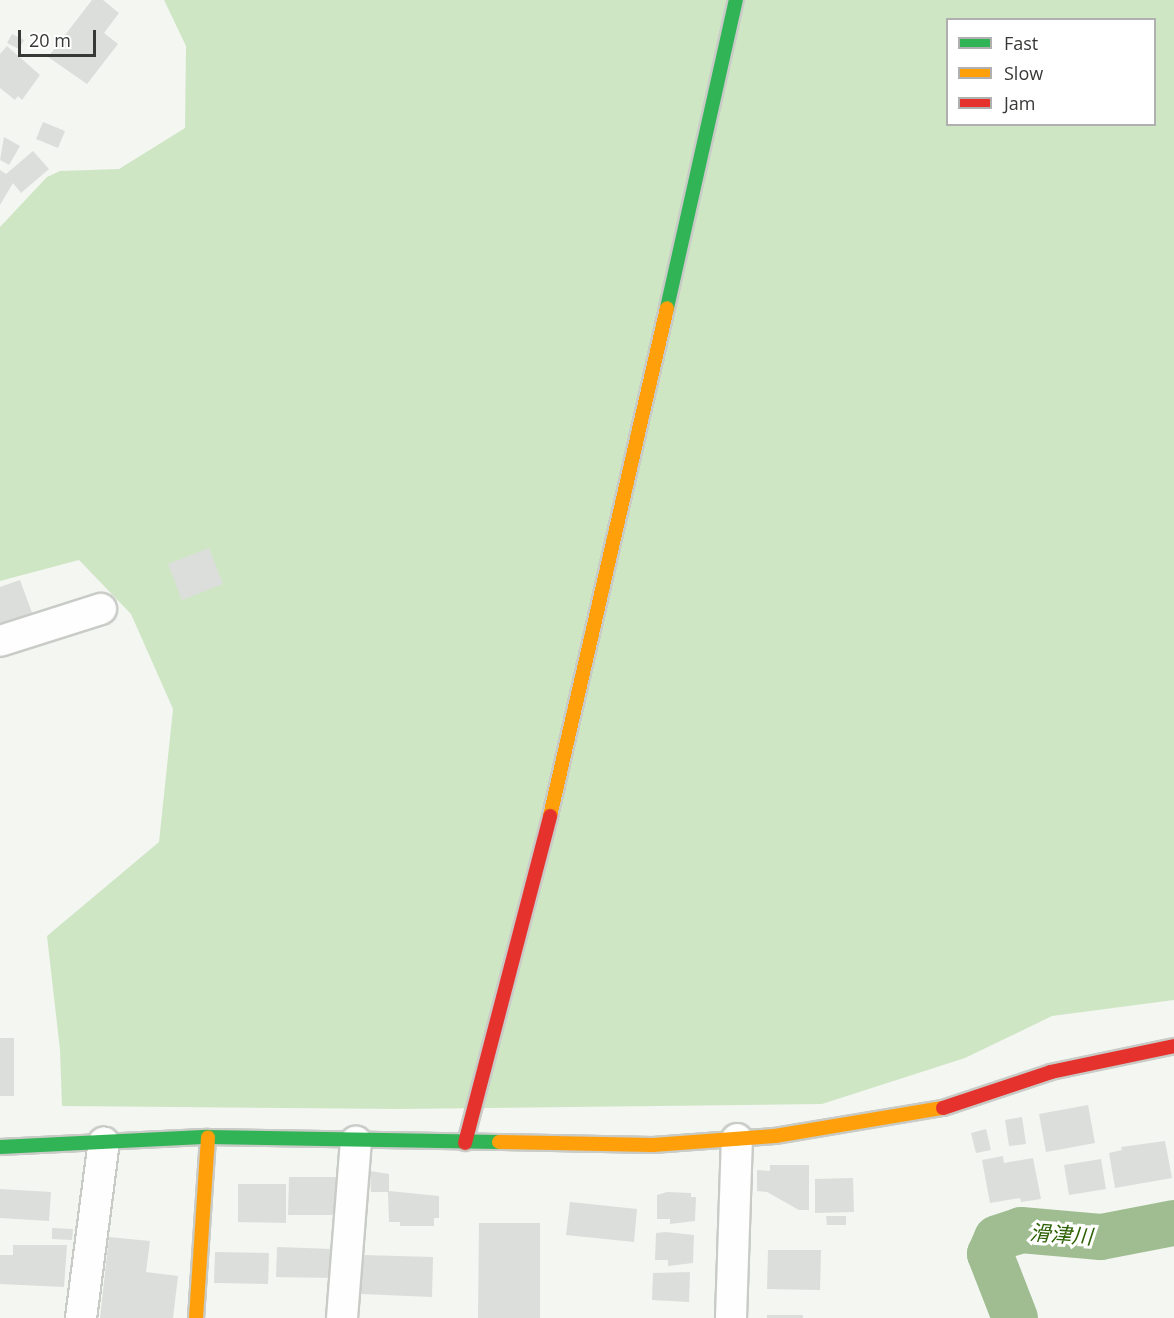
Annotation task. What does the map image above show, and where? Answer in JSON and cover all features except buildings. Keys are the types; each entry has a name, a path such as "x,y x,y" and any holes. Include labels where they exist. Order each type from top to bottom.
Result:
{"street":[{"path":"465,1143 567,748 736,0"},
{"path":"0,641 101,609"},
{"path":"0,1147 208,1137 356,1142 653,1145 737,1139 817,1132 932,1112 1051,1072 1174,1046"},
{"path":"196,1318 208,1137"},
{"path":"731,1318 737,1139"},
{"path":"81,1318 104,1142"},
{"path":"342,1318 356,1142"}],"green space":[{"path":"164,0 1174,0 1174,1000 1052,1016 965,1058 822,1104 399,1109 62,1106 60,1050 47,936 159,842 173,709 131,614 79,560 0,581 0,227 47,177 60,171 119,169 185,128 186,46"}],"waterway":[{"name":"滑津川","path":"1015,1318 990,1254 997,1238 1021,1230 1101,1237 1174,1223"}],"traffic: fast":[{"path":"667,308 736,0"},
{"path":"0,1147 208,1137 499,1142"}],"traffic: slow":[{"path":"550,816 667,308"},
{"path":"499,1142 653,1145 775,1136 943,1108"},
{"path":"196,1318 208,1137"}],"traffic: jam":[{"path":"465,1143 550,816"},
{"path":"943,1108 1051,1072 1174,1046"}]}
